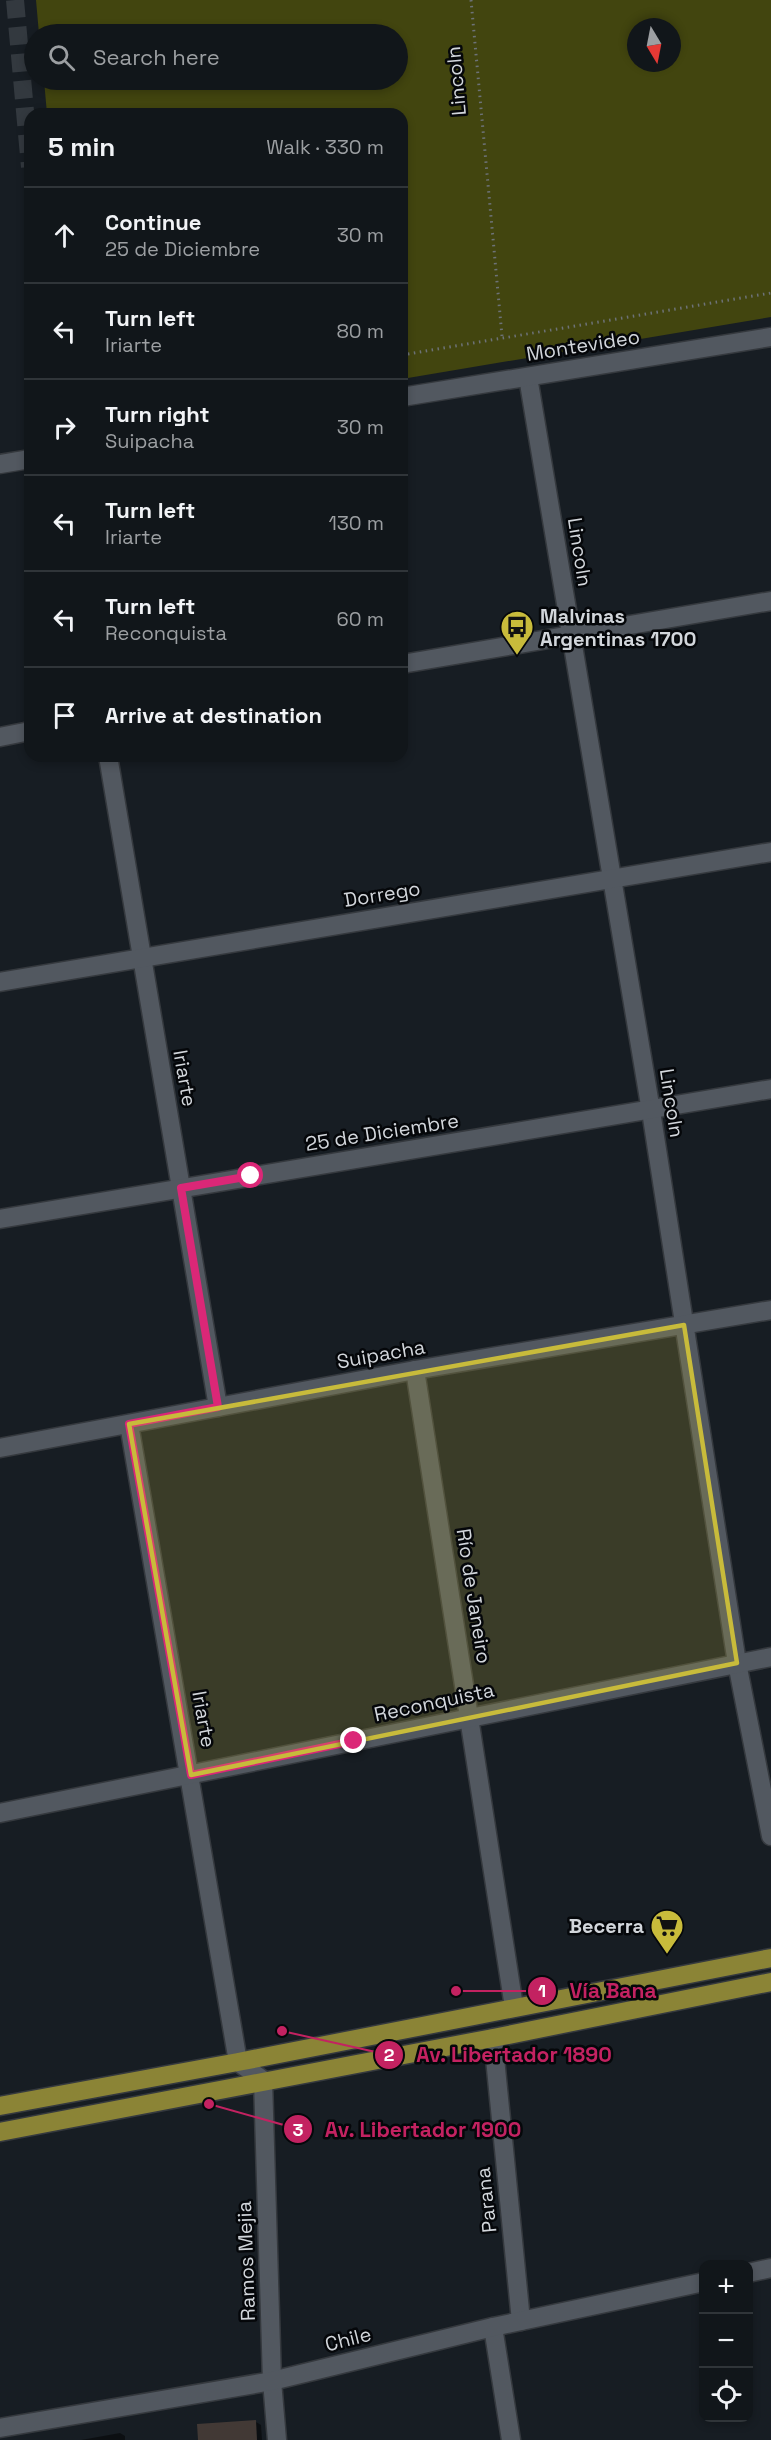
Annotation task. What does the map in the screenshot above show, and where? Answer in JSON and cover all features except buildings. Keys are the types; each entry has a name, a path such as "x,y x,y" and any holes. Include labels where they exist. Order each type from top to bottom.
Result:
{"main road":[{"path":"0,2106 771,1958"},
{"path":"0,2132 263,2080 493,2038 771,1982"}],"street":[{"name":"Montevideo","path":"408,396 771,337"},
{"name":"Lincoln","path":"528,377 651,1111 737,1663 771,1836"},
{"path":"0,464 24,460"},
{"path":"408,663 771,601"},
{"path":"0,737 24,733"},
{"name":"Iriarte","path":"109,762 218,1407"},
{"name":"Dorrego","path":"0,982 771,852"},
{"name":"25 de Diciembre","path":"0,1219 771,1089"},
{"name":"Suipacha","path":"0,1448 415,1370 771,1310"},
{"name":"Río de Janeiro","path":"415,1370 514,2007"},
{"name":"Iriarte","path":"129,1424 191,1775 238,2062"},
{"name":"Reconquista","path":"0,1813 771,1657"},
{"name":"Parana","path":"493,2038 521,2321"},
{"path":"238,2062 263,2080"},
{"name":"Ramos Mejia","path":"263,2080 272,2381 278,2440"},
{"path":"753,2271 771,2268"},
{"name":"Chile","path":"0,2428 272,2381 493,2327 699,2283"},
{"path":"493,2327 511,2440"}],"path":[{"name":"Lincoln","path":"471,0 502,336"},
{"path":"408,354 502,336 771,293"}],"highlighted area":[{"path":"684,1325 737,1663 191,1775 129,1424"}],"shaded area":[{"path":"36,0 771,0 771,317 408,378 408,108 46,108 45,90 408,90 408,24 38,24"}],"tunnel":[{"path":"15,0 25,108"}],"place":[{"name":"Malvinas Argentinas 1700","path":"517,656"},
{"name":"Becerra","path":"667,1955"},
{"name":"Vía Bana","path":"456,1991"},
{"name":"Av. Libertador 1890","path":"282,2031"},
{"name":"Av. Libertador 1900","path":"209,2104"}],"route":[{"path":"251,1176 181,1188 218,1407 129,1424 191,1775 354,1741"}]}
